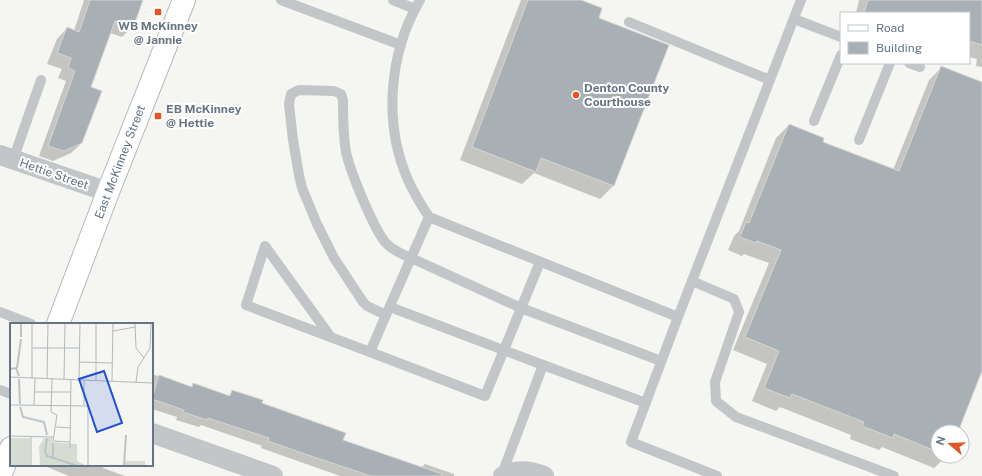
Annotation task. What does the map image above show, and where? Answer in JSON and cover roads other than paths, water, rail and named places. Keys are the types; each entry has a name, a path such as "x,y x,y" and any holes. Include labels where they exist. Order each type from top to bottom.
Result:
{"main road":[{"name":"East McKinney Street","path":"58,323 108,192 184,0"},
{"path":"0,476 10,451"}],"street":[{"name":"Hettie Street","path":"7,157 108,192"},
{"path":"153,433 273,476"},
{"path":"504,475 521,471 536,473 544,476"}],"lane":[{"path":"281,0 401,45"},
{"path":"393,0 418,4 407,27 395,70 392,92 392,114 400,158 407,179 428,217 678,317"},
{"path":"717,476 631,442 678,317 802,0"},
{"path":"794,19 840,37"},
{"path":"629,22 770,80"},
{"path":"814,121 840,57"},
{"path":"859,140 890,64"},
{"path":"912,64 920,67"},
{"path":"7,157 41,80"},
{"path":"646,402 543,365 504,349 365,304 334,258 317,224 302,188 289,104 290,97 293,92 299,90 334,91 341,94 343,100 348,161 375,224 385,242 400,253 521,308 661,361"},
{"path":"370,352 428,217"},
{"path":"330,336 264,246 246,305 485,396 540,262"},
{"path":"692,281 734,299 739,312 715,382 716,401 736,417 894,476"},
{"path":"0,312 28,323"},
{"path":"504,475 505,466 543,365"},
{"path":"0,390 10,394"}],"place":[{"name":"WB McKinney @ Jannie","path":"158,12"},
{"name":"Denton County Courthouse","path":"576,95"},
{"name":"EB McKinney @ Hettie","path":"158,116"}]}
